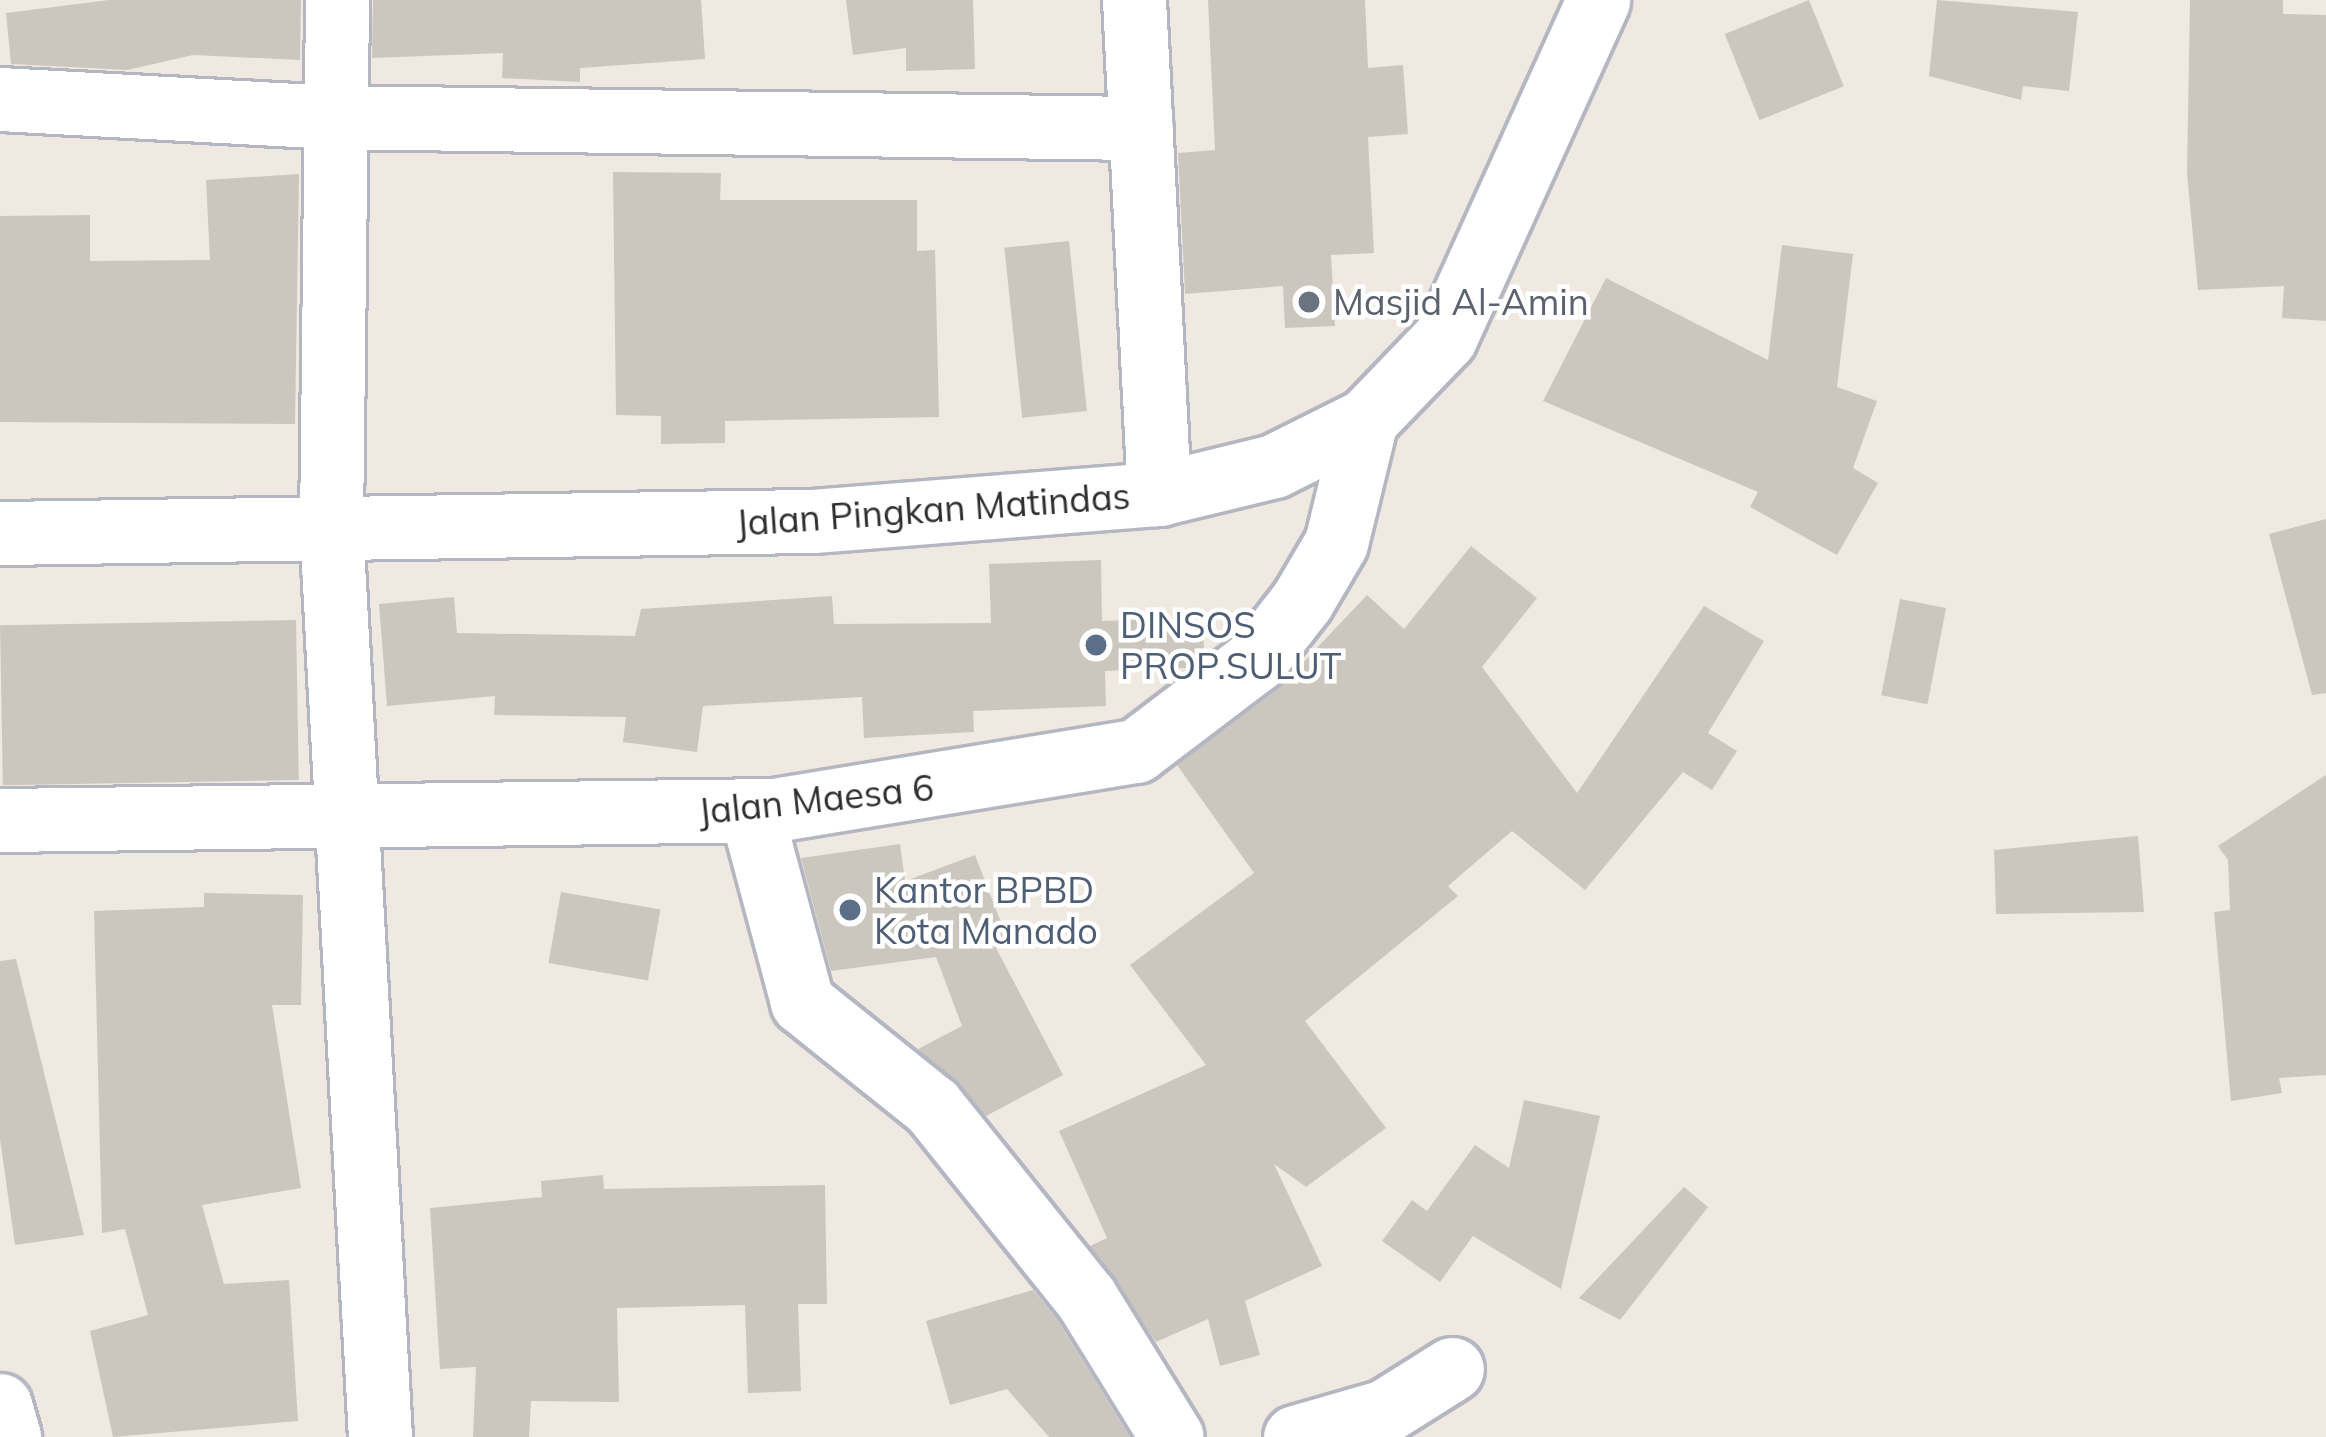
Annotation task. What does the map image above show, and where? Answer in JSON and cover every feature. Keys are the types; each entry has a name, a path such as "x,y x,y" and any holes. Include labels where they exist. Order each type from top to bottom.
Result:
{"street":[{"path":"337,0 330,117 331,527 380,1437"},
{"path":"1134,0 1160,494"},
{"name":"Jalan Pingkan Matindas","path":"0,533 813,520 1160,494 1274,466 1366,420 1444,338 1598,0"},
{"path":"0,99 330,117 1141,128"},
{"name":"Jalan Maesa 6","path":"0,820 752,811 1045,772 1136,751 1177,727 1256,660 1302,601 1336,543 1366,420"},
{"path":"752,811 802,1002 932,1106 1086,1298 1172,1437"},
{"path":"1295,1437 1384,1411 1452,1369"},
{"path":"0,1406 9,1437"}],"building":[{"path":"109,0 301,0 300,60 193,55 127,70 11,64 6,13"},
{"path":"373,0 701,0 705,59 580,68 580,82 502,78 503,53 372,58"},
{"path":"846,0 973,0 975,69 906,71 906,48 853,55"},
{"path":"1208,0 1365,0 1368,68 1403,65 1408,134 1368,137 1374,253 1331,255 1335,326 1285,328 1283,286 1185,294 1178,153 1215,150"},
{"path":"1809,0 1844,86 1759,120 1725,34"},
{"path":"1937,0 2078,12 2069,91 2023,86 2021,100 1929,76"},
{"path":"2190,0 2283,0 2283,14 2326,15 2326,321 2282,318 2284,286 2198,290 2187,173"},
{"path":"613,172 721,173 720,200 917,200 917,251 935,250 939,417 725,421 725,443 661,444 661,416 616,415"},
{"path":"299,174 295,424 0,422 0,216 90,215 90,261 210,260 206,180"},
{"path":"1069,241 1087,411 1022,418 1004,248"},
{"path":"1782,245 1853,254 1837,387 1877,401 1853,468 1878,483 1837,555 1750,507 1758,492 1543,401 1606,278 1768,360"},
{"path":"2326,519 2326,693 2312,695 2269,534"},
{"path":"1471,546 1537,598 1482,667 1577,793 1704,606 1764,641 1708,733 1737,751 1712,790 1683,772 1585,890 1512,831 1448,886 1458,896 1305,1021 1386,1128 1306,1187 1274,1164 1322,1266 1245,1301 1260,1355 1220,1366 1208,1319 1156,1342 1090,1246 1107,1238 1059,1131 1206,1065 1130,965 1254,873 1177,765 1278,689 1367,595 1404,629"},
{"path":"1101,560 1102,621 1203,617 1204,654 1186,668 1105,671 1106,706 973,711 974,732 864,738 862,697 703,706 697,752 623,742 626,717 494,715 495,696 387,706 379,604 454,597 457,633 635,636 641,609 832,596 834,624 991,623 989,564"},
{"path":"1900,599 1946,608 1927,704 1881,695"},
{"path":"296,620 299,780 3,785 0,625"},
{"path":"2326,775 2326,1075 2279,1078 2282,1093 2231,1101 2214,912 2230,910 2228,860 2218,846"},
{"path":"2138,836 2144,912 1996,914 1994,850"},
{"path":"900,844 905,881 975,855 1009,943 996,948 1063,1075 986,1116 918,1049 962,1026 936,957 831,971 801,858"},
{"path":"561,892 660,910 648,980 548,963"},
{"path":"204,893 303,895 301,1005 272,1005 301,1188 202,1205 224,1284 289,1280 298,1421 113,1437 90,1331 148,1315 125,1229 102,1233 94,911 204,907"},
{"path":"16,959 84,1235 15,1245 0,1139 0,961"},
{"path":"1524,1100 1600,1116 1561,1289 1473,1236 1440,1282 1382,1241 1412,1200 1427,1211 1475,1145 1509,1168"},
{"path":"603,1175 604,1189 825,1185 827,1304 798,1304 801,1391 748,1393 745,1305 617,1308 619,1402 531,1401 529,1437 473,1437 476,1367 440,1369 430,1208 542,1197 541,1181"},
{"path":"1684,1187 1708,1207 1620,1320 1579,1298"},
{"path":"1033,1290 1057,1319 1130,1437 1049,1437 1007,1389 950,1405 926,1321"}],"place":[{"name":"Masjid Al-Amin","path":"1309,302"},
{"name":"DINSOS PROP.SULUT","path":"1096,645"},
{"name":"Kantor BPBD Kota Manado","path":"850,910"}]}
